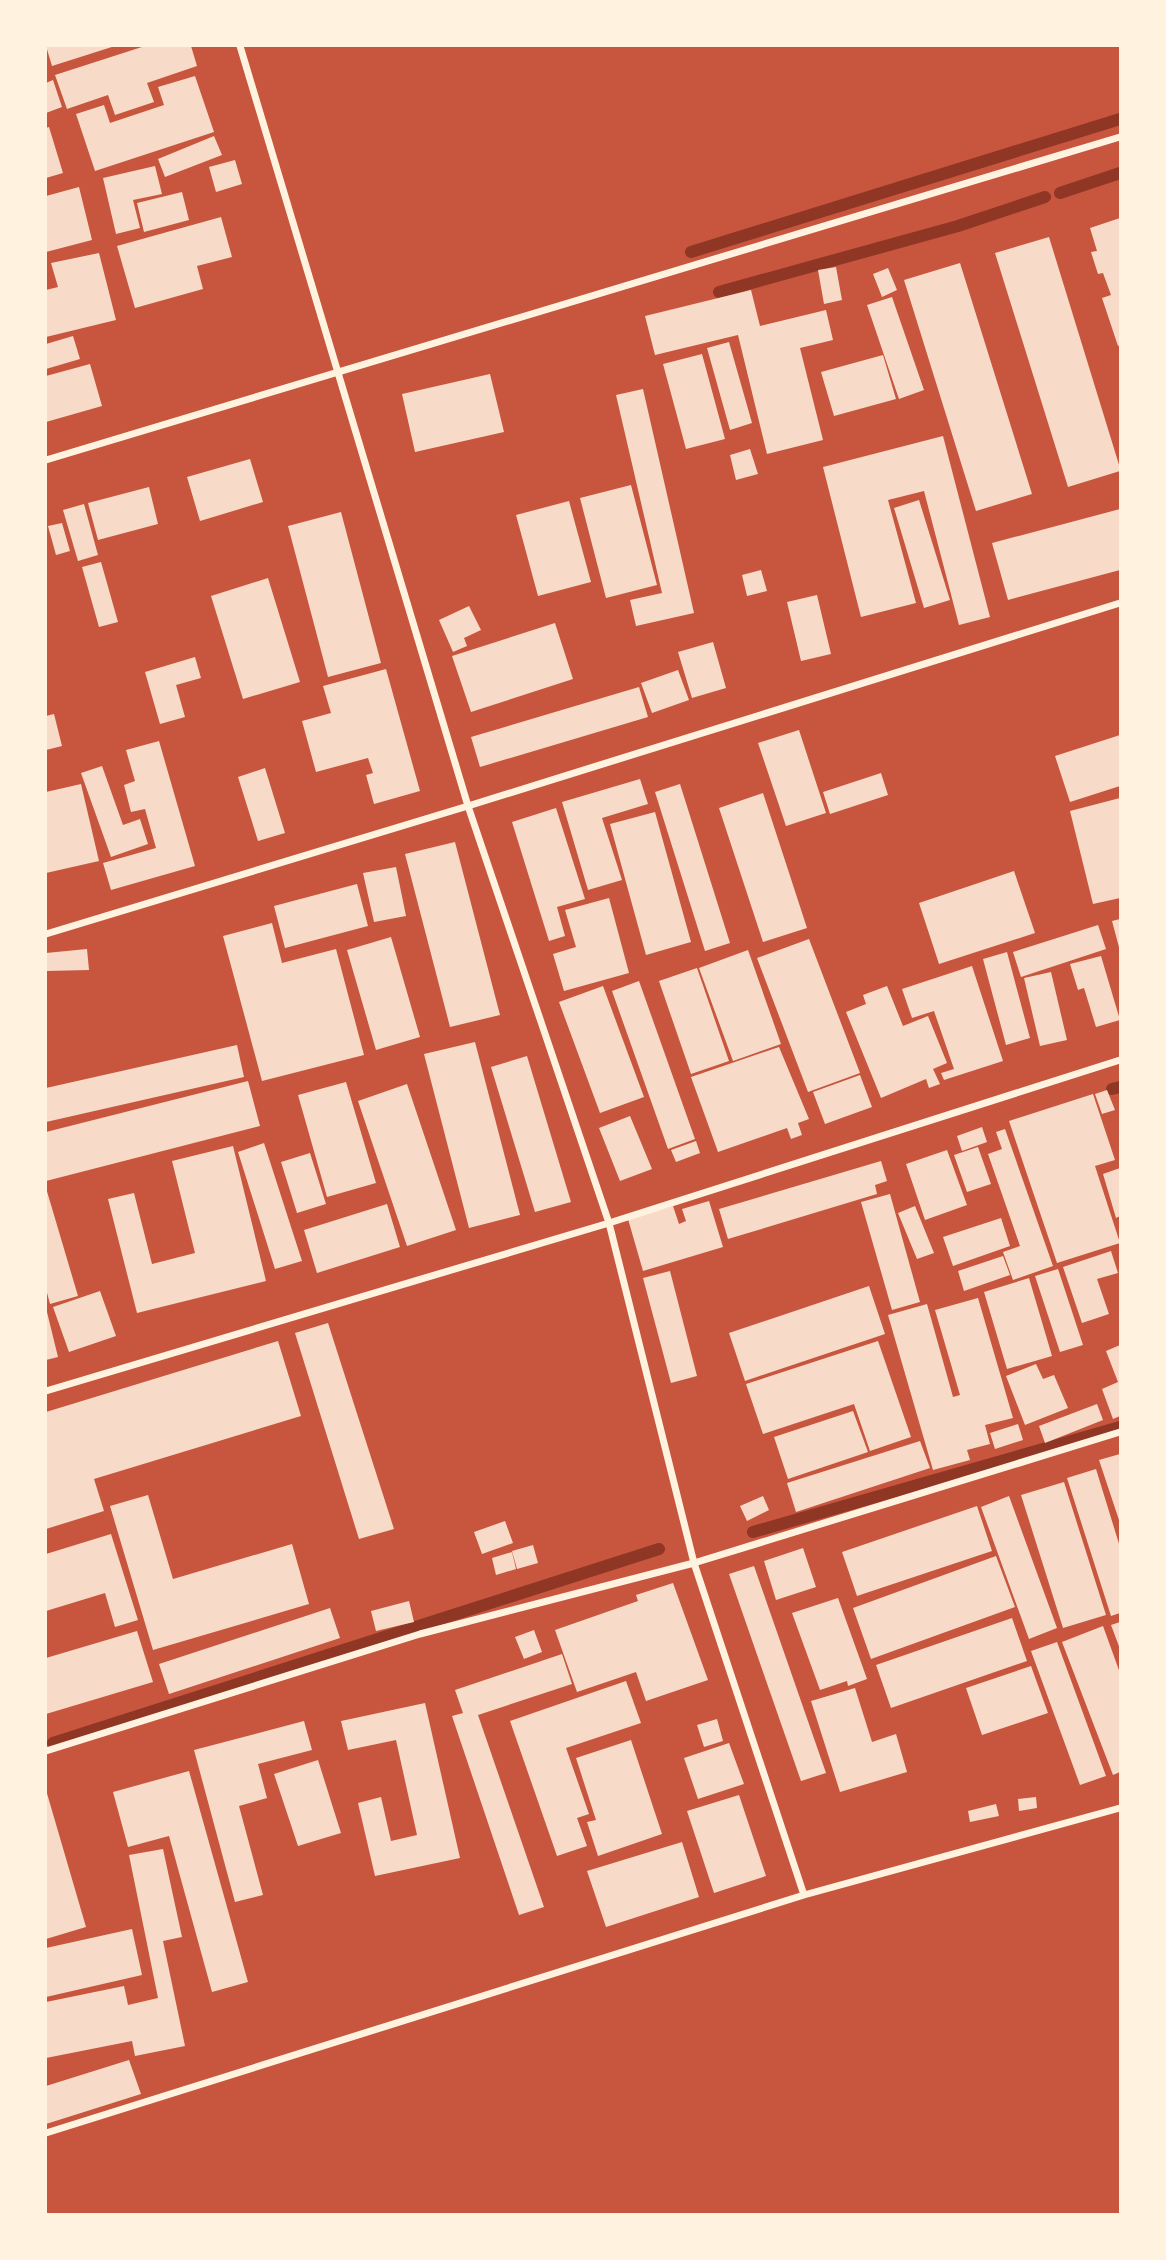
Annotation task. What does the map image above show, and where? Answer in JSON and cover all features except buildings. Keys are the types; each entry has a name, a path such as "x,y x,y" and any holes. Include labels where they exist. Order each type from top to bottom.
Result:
{"street":[{"path":"240,46 468,806 609,1223 694,1563 804,1895"},
{"path":"46,460 1121,136"},
{"path":"46,934 1121,603"},
{"path":"46,1391 609,1223 1121,1060"},
{"path":"46,1751 420,1634 694,1563 1121,1432"},
{"path":"46,2133 804,1895 1121,1808"}],"waterway":[{"path":"691,252 1120,119"},
{"path":"1060,193 1120,173"},
{"path":"719,292 958,226 1045,197"},
{"path":"1112,1089 1120,1087"},
{"path":"753,1532 1120,1427"},
{"path":"53,1743 659,1549"}]}
